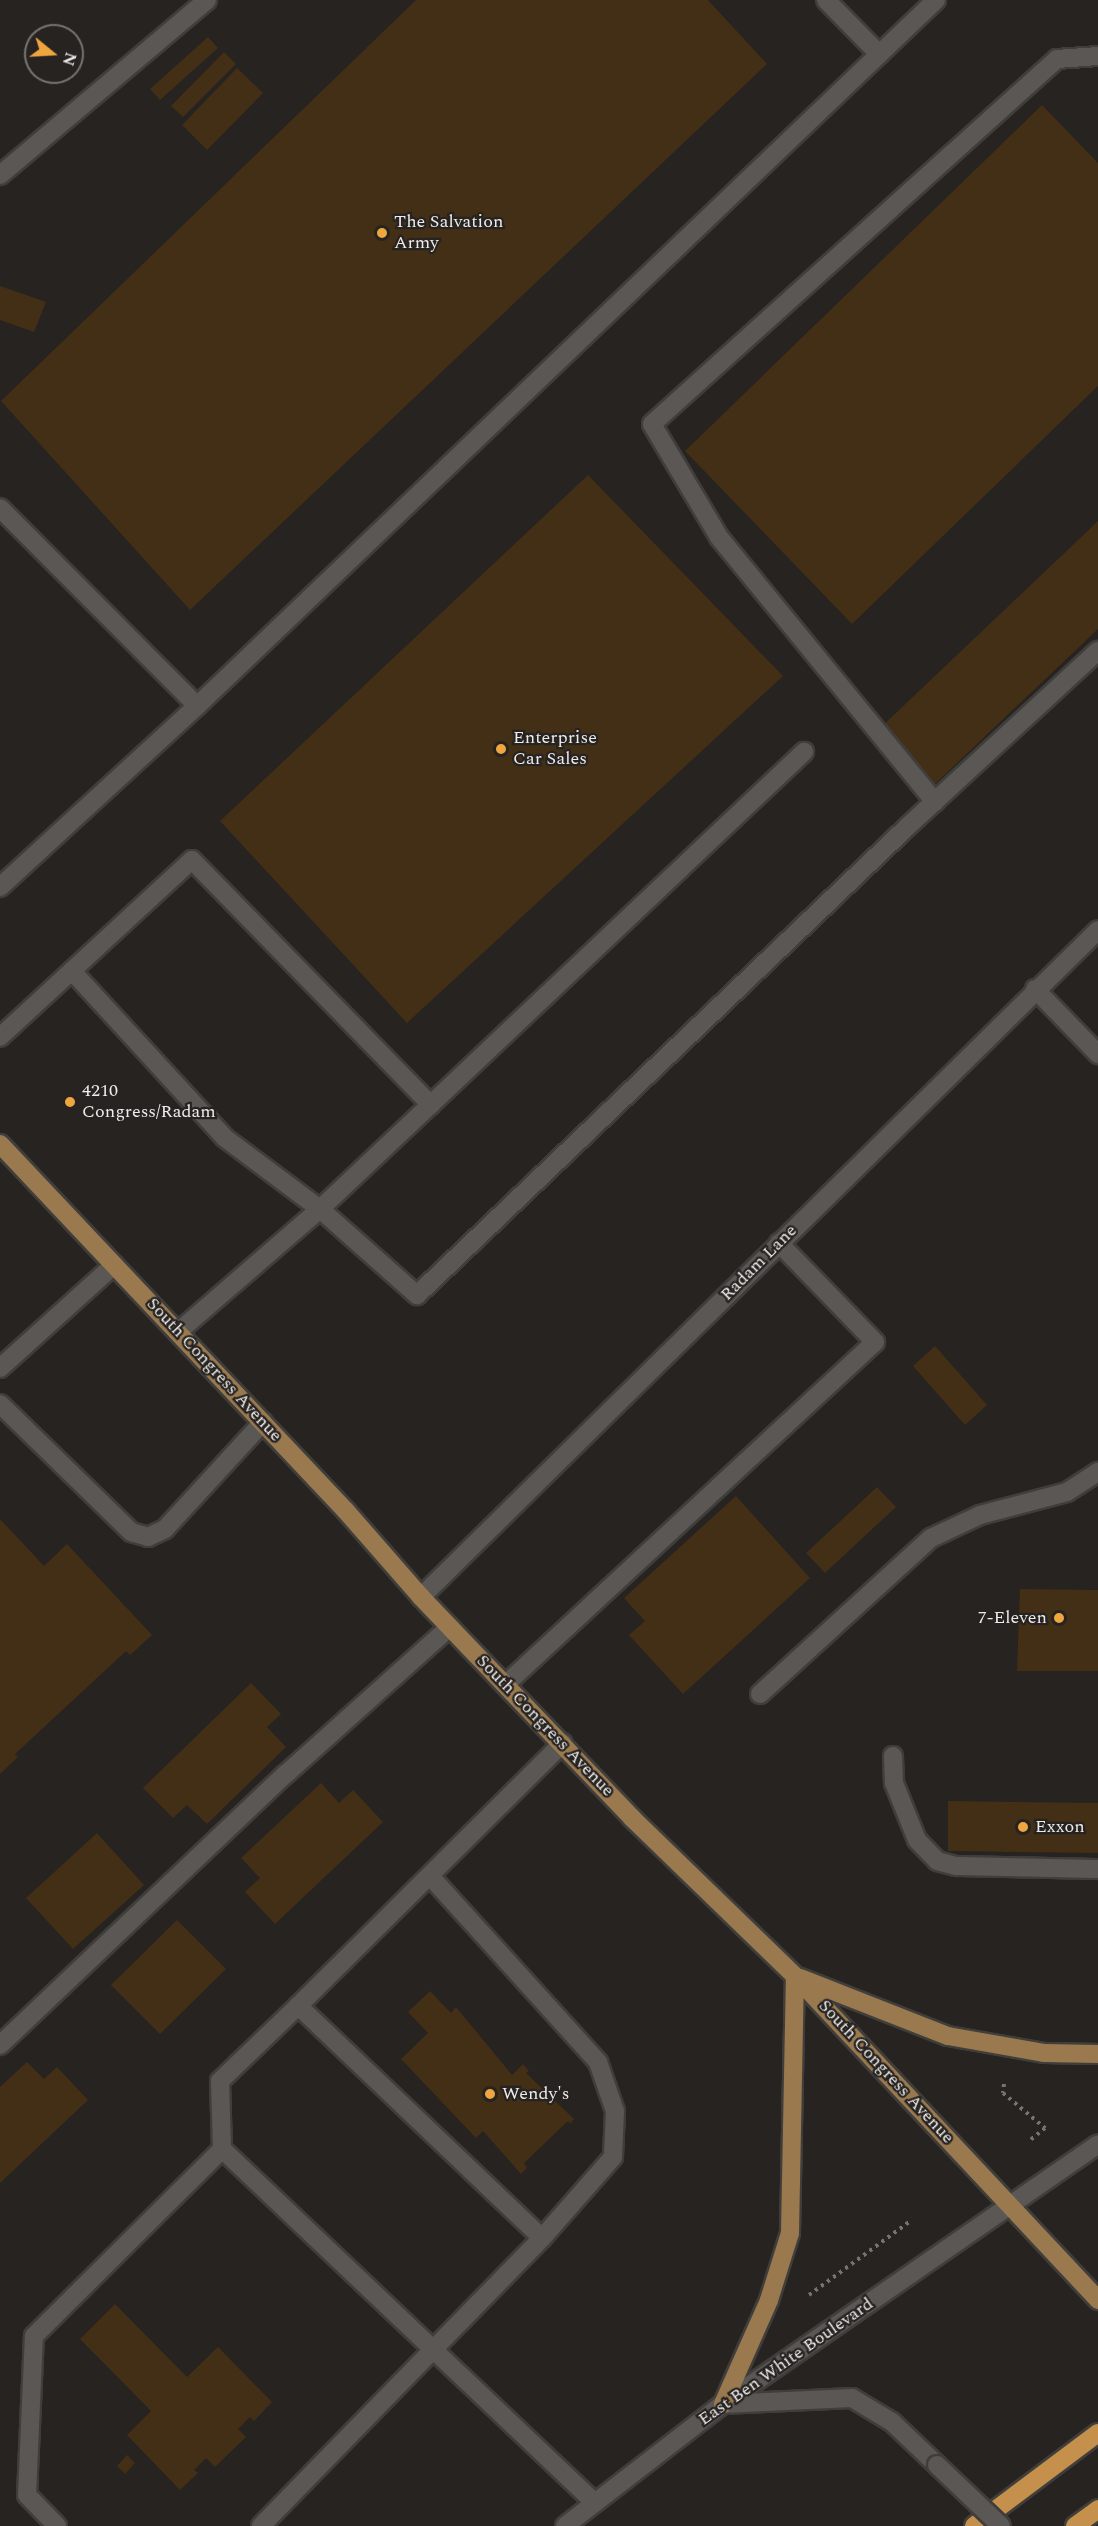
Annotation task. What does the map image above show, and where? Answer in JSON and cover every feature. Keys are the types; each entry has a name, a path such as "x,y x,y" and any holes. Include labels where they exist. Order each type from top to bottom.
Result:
{"highway":[{"path":"974,2526 1098,2433"},
{"path":"1075,2526 1098,2509"}],"main road":[{"path":"0,175 207,0"},
{"path":"826,0 879,54"},
{"path":"0,887 197,706 936,0"},
{"path":"935,802 719,537 652,424 1057,59 1098,56"},
{"path":"0,508 197,706"},
{"path":"72,971 225,1138 320,1209 417,1295 935,802 1098,651"},
{"path":"178,1332 320,1209 804,752"},
{"path":"0,1037 192,860 431,1105"},
{"name":"Radam Lane","path":"421,1597 1035,989 1098,930"},
{"path":"1035,989 1098,1054"},
{"name":"South Congress Avenue","path":"1,1147 263,1422 421,1597 563,1743 632,1818 795,1976 1011,2204 1098,2300"},
{"path":"506,1684 875,1342 778,1243"},
{"path":"0,1368 114,1265"},
{"path":"0,1404 131,1532 148,1537 165,1528 263,1422"},
{"path":"760,1694 931,1538 980,1515 1067,1492 1098,1472"},
{"path":"0,2045 286,1774 450,1627"},
{"path":"563,1743 298,2006 219,2081 222,2149 595,2503"},
{"path":"893,1756 894,1782 917,1840 937,1861 956,1866 1098,1869"},
{"path":"261,2526 435,2351 542,2238 613,2157 615,2111 598,2062 430,1876"},
{"path":"1001,2526 892,2422 852,2398 723,2404 769,2300 790,2233 795,1976 948,2036 1044,2053 1098,2054"},
{"path":"298,2006 542,2238"},
{"name":"East Ben White Boulevard","path":"565,2526 723,2404 1098,2144"},
{"path":"57,2526 27,2495 34,2336 222,2149"}],"path":[{"path":"1004,2084 1003,2093 1050,2133"},
{"path":"1030,2140 1046,2128"},
{"path":"808,2295 912,2220"},
{"path":"899,2229 904,2236"}],"building":[{"name":"The Salvation Army","path":"416,0 708,0 767,64 190,610 1,401"},
{"path":"208,37 218,48 160,100 150,89"},
{"path":"224,52 236,64 183,117 171,106"},
{"path":"237,68 263,93 207,150 182,125"},
{"path":"1042,105 1098,163 1098,386 852,624 685,451"},
{"path":"0,286 46,302 34,332 0,320"},
{"name":"Enterprise Car Sales","path":"588,475 783,676 407,1023 220,821"},
{"path":"1098,521 1098,629 933,786 879,729"},
{"path":"935,1346 987,1405 965,1425 913,1366"},
{"path":"877,1487 896,1507 825,1573 806,1553"},
{"path":"736,1496 810,1578 683,1694 629,1635 645,1621 624,1598"},
{"path":"0,1519 44,1566 67,1544 152,1635 130,1655 126,1651 15,1754 18,1757 0,1774"},
{"name":"7-Eleven","path":"1020,1589 1098,1590 1098,1671 1017,1671"},
{"path":"251,1683 281,1714 267,1727 286,1747 207,1824 187,1805 173,1818 143,1788"},
{"path":"321,1783 339,1803 353,1790 383,1822 275,1924 245,1892 260,1878 241,1858"},
{"name":"Exxon","path":"948,1801 1098,1803 1098,1853 948,1851"},
{"path":"97,1833 144,1885 73,1949 26,1898"},
{"path":"177,1920 226,1969 160,2034 111,1985"},
{"name":"Wendy's","path":"430,1991 451,2013 456,2007 512,2075 523,2064 529,2071 526,2073 574,2119 570,2124 568,2121 524,2163 527,2168 521,2174 483,2131 476,2138 401,2059 428,2033 408,2012"},
{"path":"27,2062 44,2079 57,2067 88,2100 0,2183 0,2087"},
{"path":"115,2304 187,2377 218,2347 272,2402 254,2421 250,2417 238,2429 246,2437 215,2467 206,2458 194,2470 198,2473 180,2490 127,2435 151,2411 80,2339"},
{"path":"127,2455 135,2463 125,2474 117,2466"}],"place":[{"name":"The Salvation Army","path":"382,233"},
{"name":"Enterprise Car Sales","path":"501,749"},
{"name":"4210 Congress/Radam","path":"70,1102"},
{"name":"7-Eleven","path":"1059,1618"},
{"name":"Exxon","path":"1023,1827"},
{"name":"Wendy's","path":"490,2094"}]}
